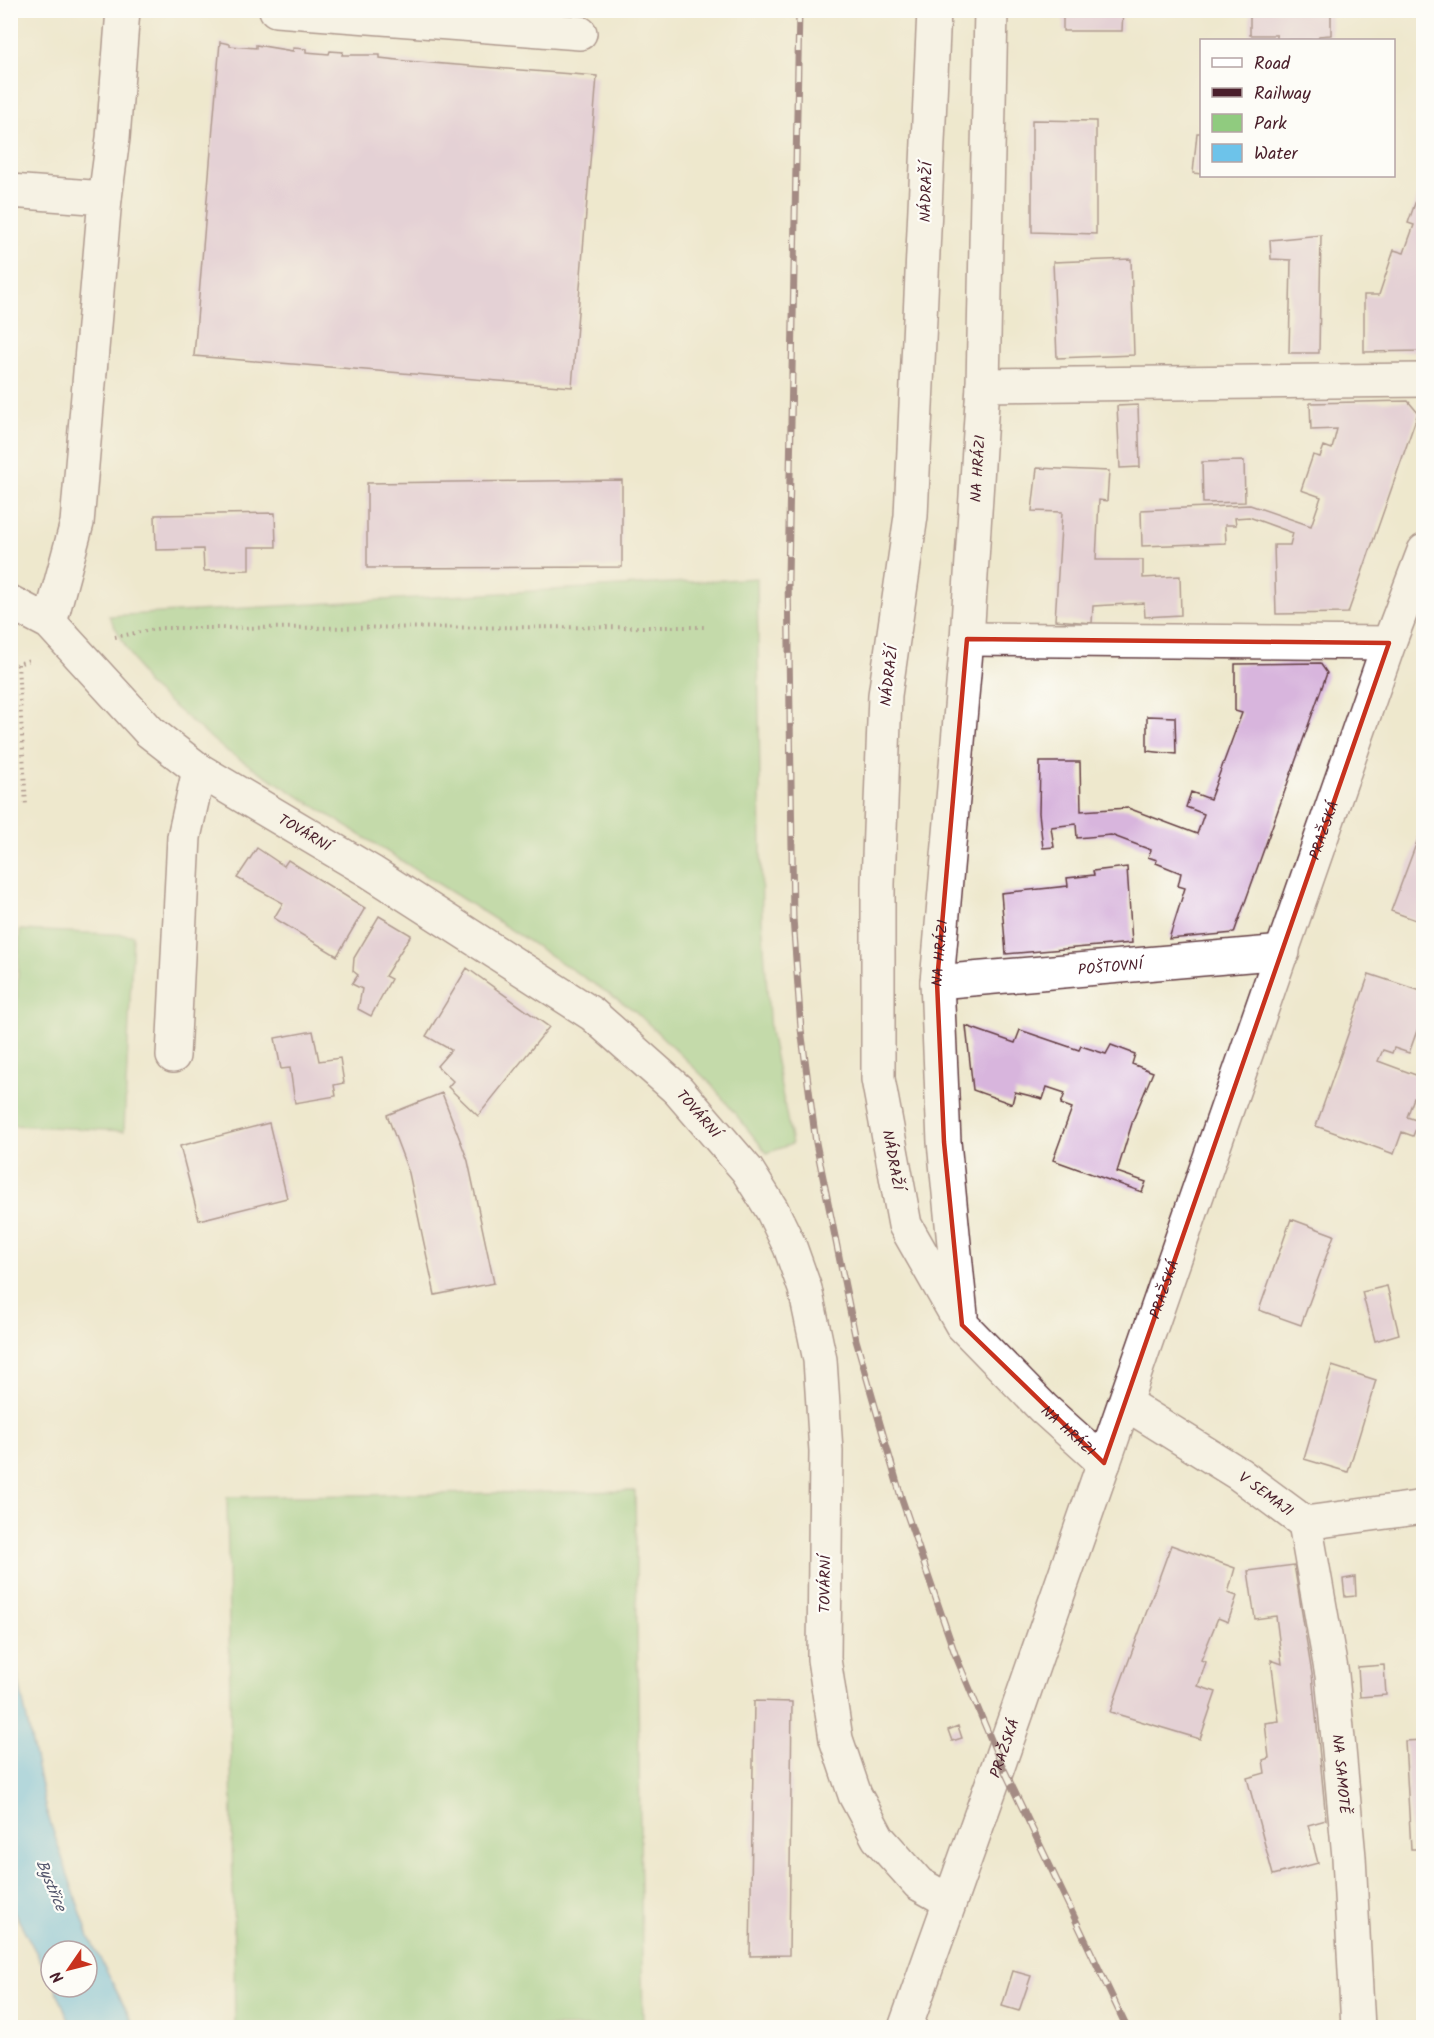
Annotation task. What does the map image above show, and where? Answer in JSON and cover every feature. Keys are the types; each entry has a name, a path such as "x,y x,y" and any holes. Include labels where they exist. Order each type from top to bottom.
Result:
{"street":[{"path":"60,635 77,523 123,10"},
{"path":"276,10 580,33"},
{"name":"NÁDRAŽÍ","path":"934,10 911,516 885,695 878,884 878,1078 905,1225 962,1325"},
{"name":"NA HRÁZI","path":"991,10 983,385 967,639 937,982 944,1142 962,1325 1043,1408 1104,1463"},
{"path":"10,191 105,198"},
{"path":"983,385 1424,380"},
{"name":"PRAŽSKÁ","path":"905,2028 1283,952 1389,643 1424,551"},
{"name":"TOVÁRNÍ","path":"10,602 60,635 150,732 199,770 371,872 592,1014 678,1090 747,1170 772,1210 790,1247 805,1289 818,1349 826,1451 825,1659 836,1739 855,1795 878,1838 919,1884 949,1901"},
{"path":"967,639 1389,643"},
{"path":"174,1056 184,837 199,770"},
{"name":"POŠTOVNÍ","path":"937,982 1283,952"},
{"name":"V SEMAJI","path":"1125,1403 1239,1474 1305,1522 1424,1507"},
{"name":"NA SAMOTĚ","path":"1305,1522 1332,1675 1349,1857 1358,2028"}],"path":[{"path":"60,635 161,628 704,627"},
{"path":"18,664 26,806"}],"highlighted area":[{"path":"967,639 1389,643 1104,1463 962,1325 944,1142 937,982"}],"green space":[{"path":"757,578 762,919 770,1031 792,1144 767,1153 711,1084 634,1010 488,915 225,750 146,683 109,616"},
{"path":"20,930 133,935 124,1131 11,1125"},
{"path":"635,1491 643,2027 235,2027 227,1497"}],"water":[{"name":"Bystřice","path":"10,1639 46,1810 90,1939 39,1939 39,1958 11,1906"},
{"path":"99,1957 135,2027 72,2027 60,1999 99,1999"}],"building":[{"path":"1063,10 1123,10 1122,31 1063,31"},
{"path":"1250,10 1331,10 1331,35 1319,36 1318,39 1277,39 1277,35 1250,35"},
{"path":"220,42 230,44 230,46 256,48 256,45 293,51 293,48 306,49 306,52 329,54 330,51 343,52 342,55 380,55 380,58 406,61 597,76 572,387 194,356"},
{"path":"1032,120 1096,121 1096,234 1032,232"},
{"path":"1197,133 1200,133 1200,174 1193,173"},
{"path":"1424,178 1424,351 1364,352 1364,295 1379,295 1394,250 1404,253 1414,225 1408,223"},
{"path":"1321,235 1319,353 1289,353 1291,260 1271,259 1270,240"},
{"path":"1131,259 1134,355 1057,358 1053,262"},
{"path":"1408,401 1418,413 1348,613 1276,614 1274,545 1290,545 1293,533 1249,517 1235,518 1236,525 1225,525 1226,543 1142,546 1141,510 1250,505 1311,526 1321,497 1301,490 1313,455 1320,457 1324,446 1332,449 1337,429 1311,430 1310,403"},
{"path":"1138,405 1140,467 1120,468 1117,406"},
{"path":"1244,461 1245,502 1203,503 1202,462"},
{"path":"1037,468 1109,471 1107,501 1099,500 1096,560 1143,560 1143,578 1180,576 1181,615 1145,617 1144,603 1093,606 1092,623 1055,620 1062,512 1032,511"},
{"path":"622,480 622,567 367,568 367,483"},
{"path":"275,513 276,547 249,547 249,570 204,571 203,549 156,550 155,515"},
{"path":"1320,663 1327,673 1234,933 1169,939 1185,888 1178,886 1181,873 1156,863 1157,860 1148,857 1151,850 1111,835 1077,838 1076,824 1051,827 1054,847 1043,848 1039,813 1040,762 1080,762 1081,811 1128,808 1197,834 1204,814 1186,807 1191,792 1210,799 1242,713 1235,711 1235,664"},
{"path":"1147,716 1175,717 1176,754 1147,751"},
{"path":"1424,823 1424,923 1391,911"},
{"path":"257,848 284,866 288,860 365,908 337,956 274,918 283,903 237,878"},
{"path":"1127,867 1132,943 1006,954 1001,893 1068,886 1067,878 1094,875 1093,871"},
{"path":"379,916 411,935 385,976 391,979 371,1016 358,1009 362,989 352,984 358,975 353,971 354,958"},
{"path":"467,968 549,1027 478,1116 448,1087 453,1081 437,1066 451,1050 426,1036"},
{"path":"1369,974 1424,992 1424,1011 1409,1053 1394,1048 1392,1053 1383,1050 1378,1061 1424,1078 1424,1101 1414,1098 1407,1117 1419,1121 1413,1136 1402,1132 1394,1154 1316,1126"},
{"path":"966,1026 1015,1043 1020,1030 1079,1050 1081,1046 1106,1054 1111,1045 1135,1054 1132,1064 1153,1072 1133,1120 1117,1172 1146,1182 1142,1192 1053,1160 1072,1108 1061,1104 1065,1093 1047,1087 1043,1099 1015,1092 1012,1104 973,1090"},
{"path":"313,1031 319,1061 340,1058 344,1083 334,1085 336,1096 295,1103 290,1068 281,1069 275,1038"},
{"path":"442,1093 468,1161 494,1283 435,1295 409,1173 387,1115"},
{"path":"269,1123 287,1198 199,1220 180,1146"},
{"path":"1291,1219 1334,1235 1301,1325 1259,1310"},
{"path":"1387,1286 1399,1334 1375,1341 1362,1292"},
{"path":"1332,1366 1376,1380 1348,1472 1304,1459"},
{"path":"1171,1545 1235,1568 1228,1593 1237,1596 1228,1622 1218,1618 1201,1660 1206,1662 1198,1686 1216,1692 1200,1739 1110,1712"},
{"path":"1294,1565 1312,1674 1326,1820 1308,1825 1318,1863 1273,1875 1247,1778 1265,1773 1263,1760 1269,1758 1265,1723 1279,1721 1271,1660 1282,1664 1276,1616 1255,1619 1248,1571"},
{"path":"1355,1577 1356,1596 1345,1597 1343,1579"},
{"path":"1384,1665 1386,1695 1360,1697 1358,1667"},
{"path":"754,1701 792,1702 789,1955 750,1956"},
{"path":"958,1726 962,1738 952,1741 948,1730"},
{"path":"1424,1740 1424,1849 1411,1849 1405,1741"},
{"path":"1013,1971 1031,1976 1019,2011 1002,2006"}],"railway":[{"path":"799,10 788,578 793,918 801,1029 816,1143 856,1340 901,1497 955,1654 1000,1761 1127,2028"}]}
